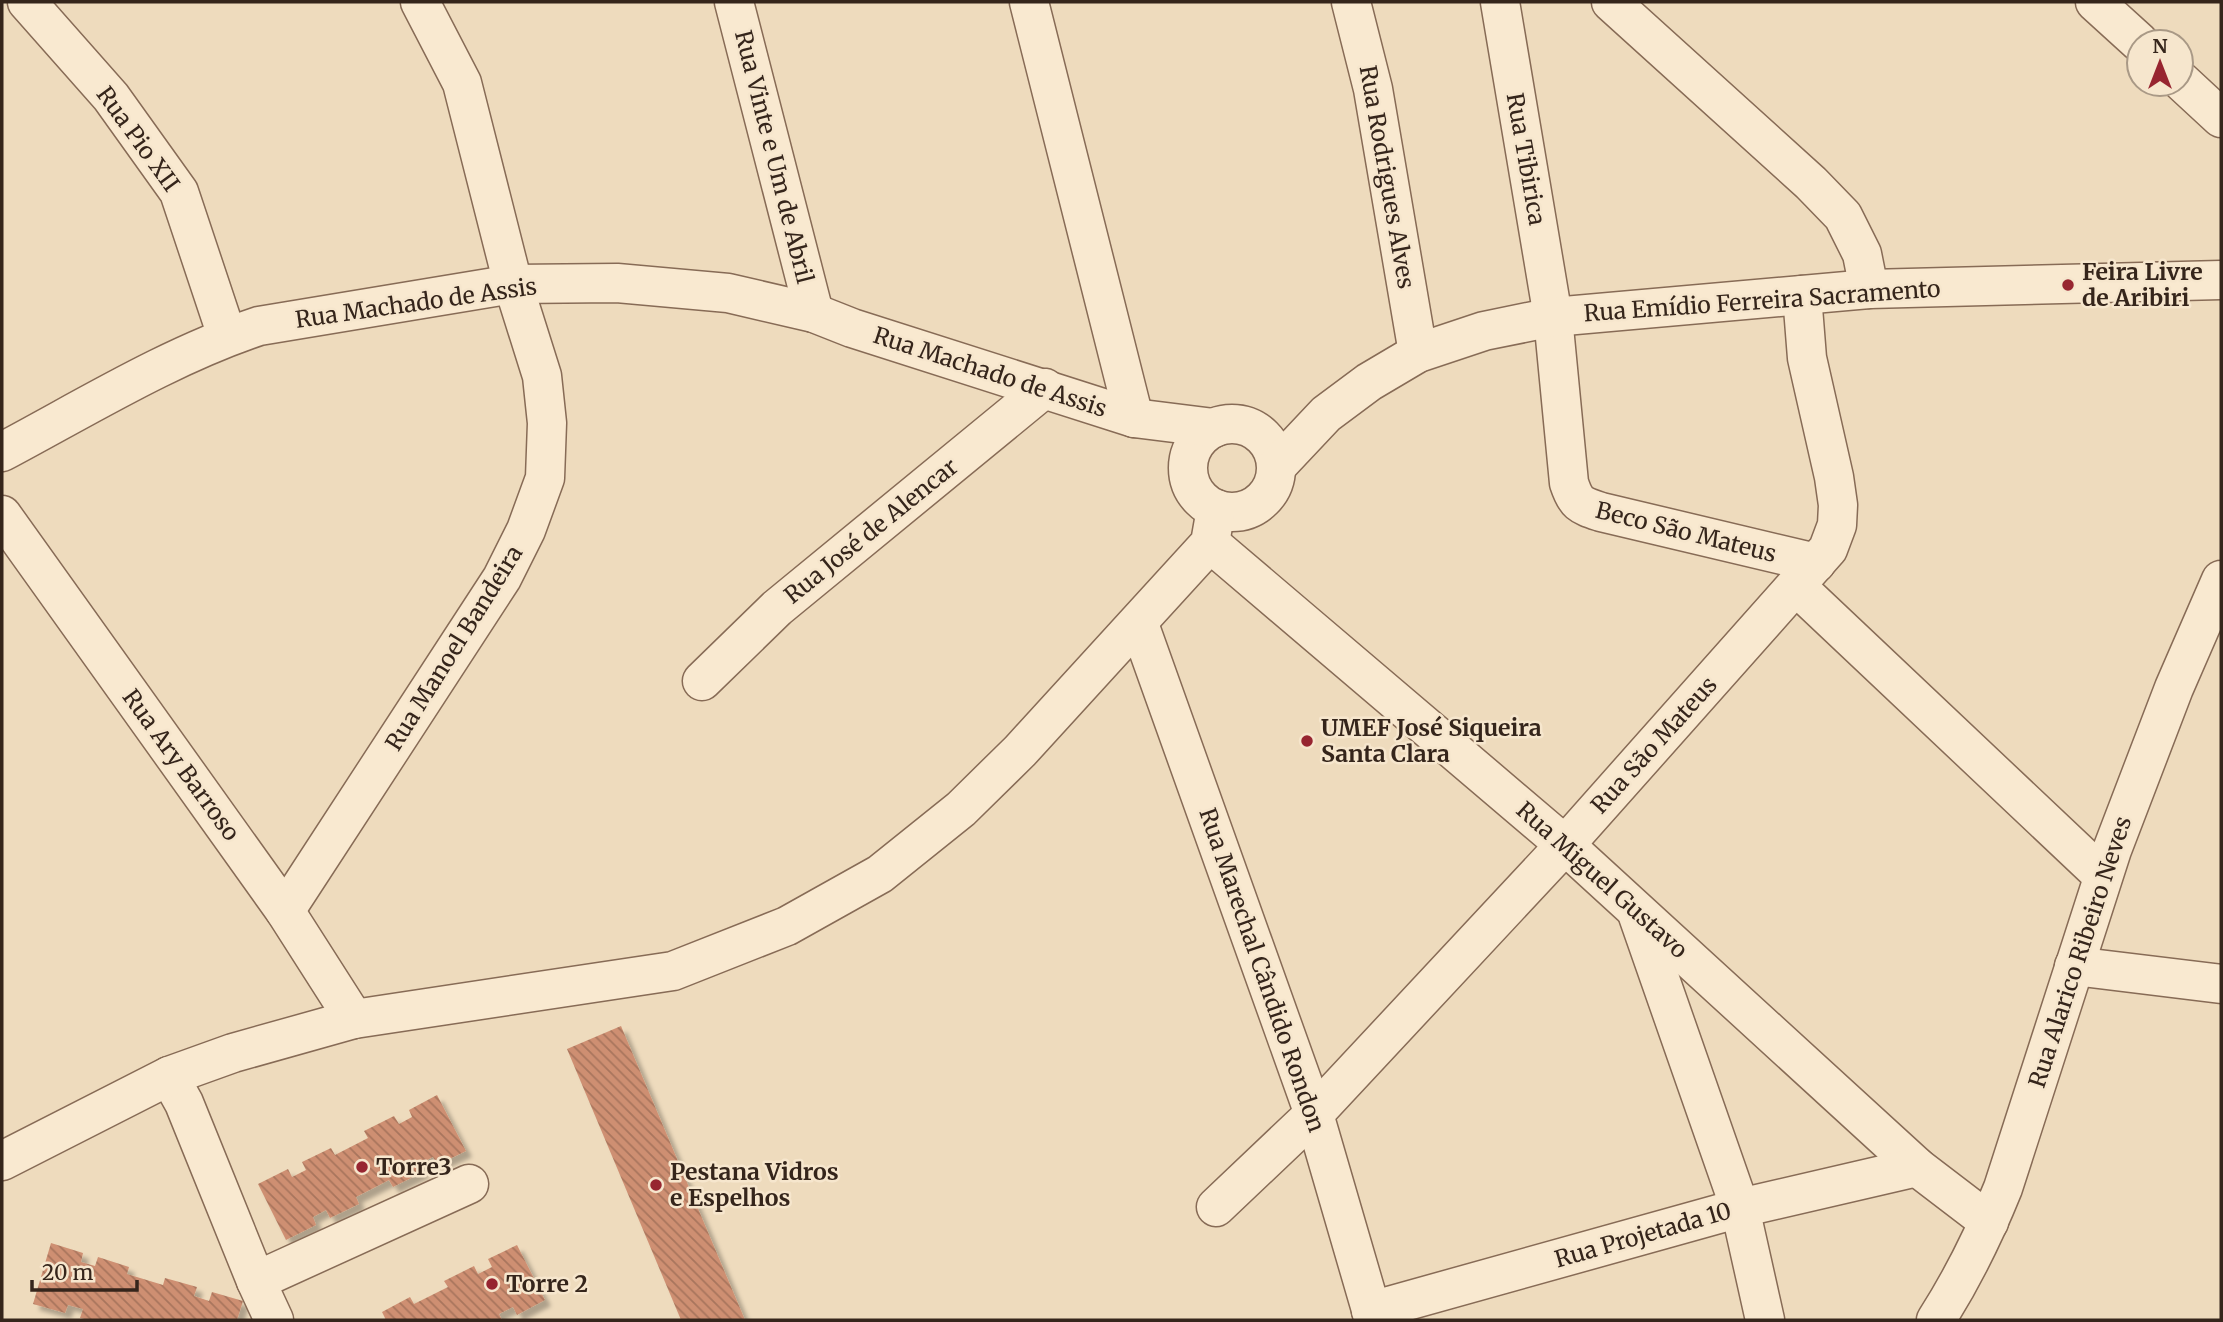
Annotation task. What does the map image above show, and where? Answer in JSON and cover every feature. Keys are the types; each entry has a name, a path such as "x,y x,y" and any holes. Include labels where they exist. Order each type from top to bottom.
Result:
{"street":[{"name":"Rua Pio XII","path":"27,2 111,97 179,192 227,337"},
{"name":"Rua Manoel Bandeira","path":"285,911 502,578 526,530 545,478 547,423 542,376 513,285 462,83 420,2"},
{"name":"Rua Vinte e Um de Abril","path":"734,2 814,313"},
{"path":"1029,2 1134,418"},
{"name":"Rua Rodrigues Alves","path":"1351,2 1373,89 1418,353"},
{"name":"Rua Tibirica","path":"1500,2 1553,317"},
{"path":"1611,2 1811,183 1843,216 1862,254 1868,289"},
{"path":"2095,2 2125,29"},
{"path":"2195,94 2221,118"},
{"name":"Rua Emídio Ferreira Sacramento","path":"1277,466 1326,414 1369,382 1418,353 1484,331 1553,317 1868,289 2221,280"},
{"name":"Rua Machado de Assis","path":"2,452 164,366 227,337 259,326 513,285 617,283 728,293 814,313 852,328 1134,418 1231,427"},
{"path":"1802,295 1807,358 1838,505 1837,525 1828,549 1806,575 2103,876"},
{"name":"Beco São Mateus","path":"1553,317 1569,483 1580,505 1686,534 1806,575"},
{"name":"Rua José de Alencar","path":"702,681 777,608 1045,388"},
{"name":"Rua Emídio Ferreira Sacramento","path":"1231,427 1326,414"},
{"name":"Rua Machado de Assis","path":"1134,418 1188,469"},
{"path":"2,1161 169,1076 233,1053 355,1019 673,971 787,926 880,874 961,809 1020,751 1139,624 1213,526 1258,504 1272,487 1277,466 1268,442 1256,430 1231,427 1194,445 1188,469 1190,482 1205,503 1213,526"},
{"name":"Rua Ary Barroso","path":"2,515 285,911 355,1019"},
{"name":"Rua Miguel Gustavo","path":"1213,526 1917,1167 1989,1222"},
{"name":"Rua São Mateus","path":"1216,1207 1314,1114 1565,845 1806,575"},
{"name":"Rua Alarico Ribeiro Neves","path":"1936,1320 1960,1282 2003,1188 2103,876 2164,711 2217,602"},
{"name":"Rua Marechal Cândido Rondon","path":"1139,624 1314,1114 1372,1316"},
{"path":"1636,910 1740,1208 1765,1320"},
{"path":"2074,966 2221,984"},
{"path":"169,1076 184,1103 274,1320"},
{"name":"Rua Projetada 10","path":"1372,1316 1740,1208 1917,1167"},
{"path":"256,1281 469,1184"}],"building":[{"name":"Pestana Vidros e Espelhos","path":"621,1026 745,1320 681,1320 567,1049"},
{"name":"Torre3","path":"437,1095 466,1151 437,1165 433,1157 419,1164 423,1172 393,1187 389,1180 356,1197 359,1204 330,1218 326,1210 313,1217 316,1225 286,1240 258,1184 288,1169 292,1177 306,1170 302,1162 331,1148 335,1155 368,1138 364,1131 394,1116 399,1124 412,1117 409,1110"},
{"path":"51,1243 83,1253 81,1262 95,1266 98,1257 129,1267 127,1274 163,1285 165,1278 197,1287 194,1296 209,1301 212,1292 243,1301 237,1320 89,1320 80,1318 83,1309 68,1305 65,1313 33,1304"},
{"name":"Torre 2","path":"517,1245 545,1300 517,1315 513,1307 499,1314 502,1320 386,1320 382,1312 410,1297 414,1304 448,1287 444,1281 474,1266 478,1274 492,1267 488,1259"}],"place":[{"name":"Feira Livre de Aribiri","path":"2068,285"},
{"name":"UMEF José Siqueira Santa Clara","path":"1307,741"},
{"name":"Torre3","path":"362,1167"},
{"name":"Pestana Vidros e Espelhos","path":"656,1185"},
{"name":"Torre 2","path":"492,1284"}]}
